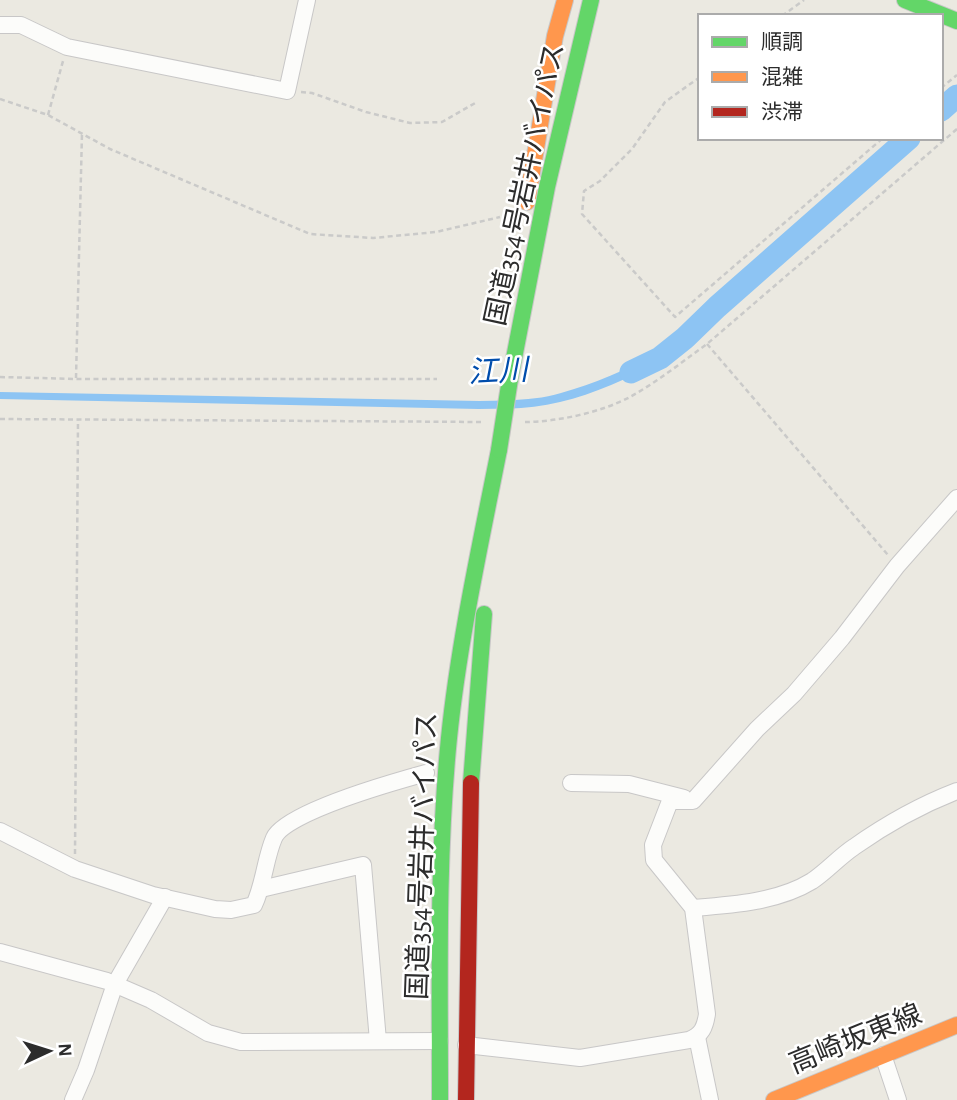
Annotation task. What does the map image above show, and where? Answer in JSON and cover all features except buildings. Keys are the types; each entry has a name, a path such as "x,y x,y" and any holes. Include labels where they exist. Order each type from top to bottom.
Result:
{"main road":[{"name":"国道354号岩井バイパス","path":"510,379 515,298 532,162 555,36 565,0"},
{"name":"国道354号岩井バイパス","path":"440,1100 443,813 449,736 471,588 547,187 591,0"},
{"path":"905,0 940,14"},
{"name":"国道354号岩井バイパス","path":"466,1100 470,792 499,450"},
{"name":"高崎坂東線","path":"774,1100 957,1025"}],"street":[{"path":"0,25 21,25 67,47 287,91 307,0"},
{"path":"466,1045 580,1058 697,1037 705,1027 706,1014 693,908 654,860 653,845 670,801 693,801 757,729 794,695 897,566 957,498"},
{"path":"0,831 75,869 166,897 231,910 254,905 275,836 285,825 369,788 426,773"},
{"path":"571,783 629,784 693,801"},
{"path":"693,908 728,905 782,894 812,881 895,819 922,804 957,791"},
{"path":"261,889 363,865 378,1041"},
{"path":"73,1100 115,985 166,897"},
{"path":"0,952 115,985 151,1000 208,1033 241,1042 440,1041"},
{"path":"697,1037 710,1100"},
{"path":"883,1055 898,1100"}],"path":[{"path":"785,14 804,0"},
{"path":"48,115 67,47"},
{"path":"943,87 957,75"},
{"path":"698,77 665,102 632,149 600,181 584,191 582,214 675,317 881,140"},
{"path":"287,91 312,93 366,112 410,122 442,121 477,102"},
{"path":"0,99 48,115 110,149 310,234 373,239 436,232 500,217"},
{"path":"76,379 82,133"},
{"path":"706,344 897,566"},
{"path":"0,377 437,379"},
{"path":"75,869 78,420"}],"water":[{"path":"658,354 660,362 624,380 573,399 520,408 0,399 0,392 520,400 551,396 573,389"}],"waterway":[{"name":"江川","path":"943,108 957,96"},
{"name":"江川","path":"631,372 660,358 685,338 907,140"}],"traffic: fast":[{"path":"510,379 547,187 591,0"},
{"path":"905,0 940,14"},
{"path":"943,15 957,21"},
{"path":"499,450 510,379"},
{"path":"440,1100 441,873 449,738 464,630 499,450"},
{"path":"471,783 484,614"}],"traffic: slow":[{"path":"527,202 555,36 565,0"},
{"path":"774,1100 957,1025"}],"traffic: jam":[{"path":"466,1100 471,783"}]}
